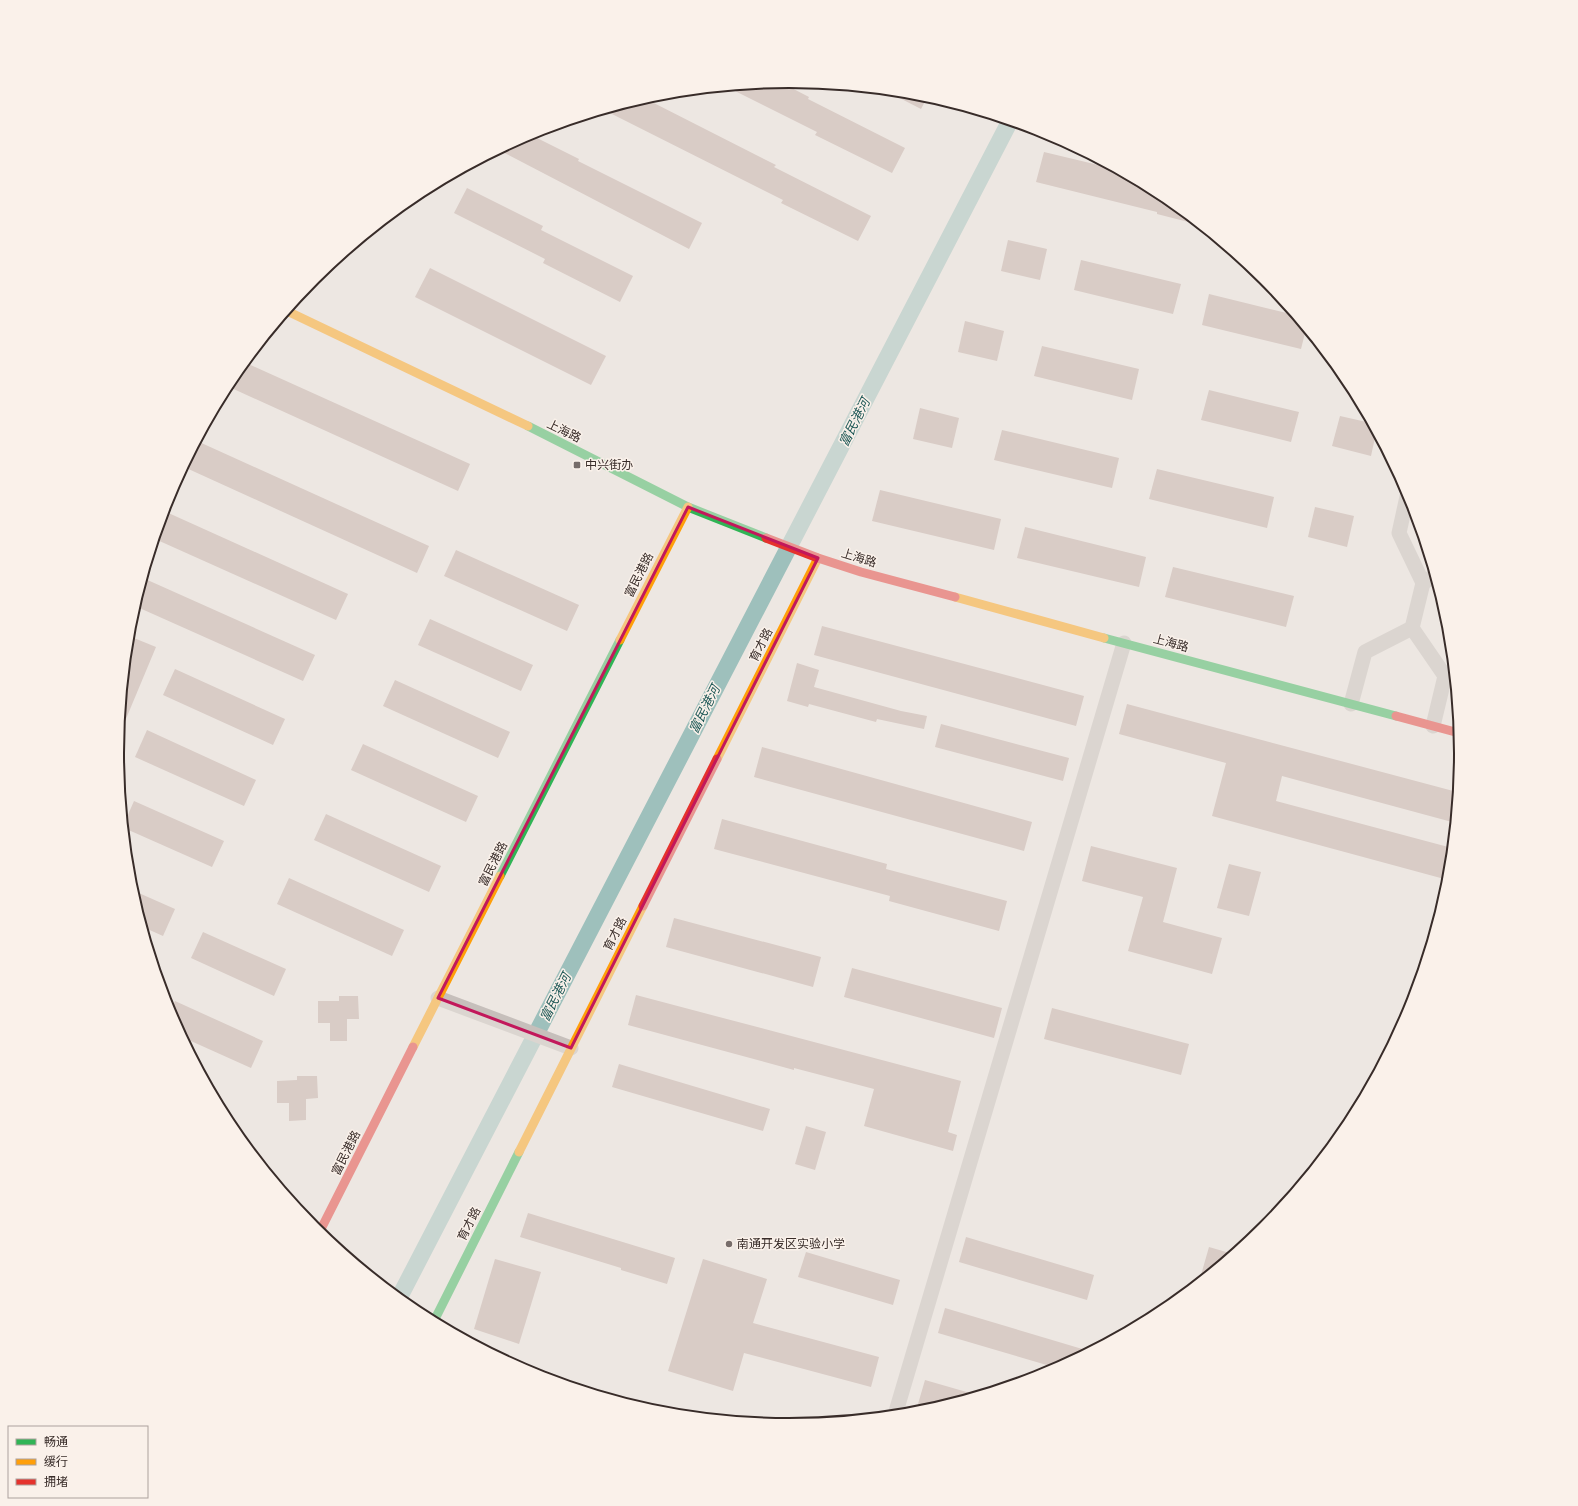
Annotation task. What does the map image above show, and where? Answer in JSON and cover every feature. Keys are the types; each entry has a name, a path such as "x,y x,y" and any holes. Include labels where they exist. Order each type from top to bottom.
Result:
{"street":[{"name":"上海路","path":"292,312 581,452 688,507 817,558 861,572 1454,732"},
{"path":"1352,704 1365,652 1412,628 1428,579 1399,533 1405,505"},
{"name":"富民港路","path":"322,1226 688,507"},
{"name":"育才路","path":"436,1316 817,558"},
{"path":"1412,628 1445,676 1433,726"},
{"path":"897,1409 1124,643"},
{"path":"438,998 571,1047"}],"highlighted area":[{"path":"688,507 818,558 571,1048 438,998"}],"building":[{"path":"792,88 809,97 808,99 905,148 892,173 815,135 817,132 734,90"},
{"path":"899,98 925,102 921,109"},
{"path":"653,102 776,165 774,167 871,216 858,241 781,203 783,200 610,113"},
{"path":"537,138 579,159 578,161 702,223 689,249 504,153"},
{"path":"1044,152 1099,165 1122,177 1191,223 1157,214 1157,212 1036,182"},
{"path":"467,188 543,226 541,230 633,276 620,302 543,263 545,259 454,213"},
{"path":"1008,240 1047,249 1040,280 1001,271"},
{"path":"1081,260 1181,284 1173,314 1074,290"},
{"path":"430,268 606,356 591,385 415,297"},
{"path":"1209,294 1287,313 1305,334 1301,349 1202,325"},
{"path":"965,321 1004,331 997,361 958,352"},
{"path":"1042,346 1139,369 1132,400 1034,376"},
{"path":"250,365 470,464 458,491 233,389"},
{"path":"1209,390 1299,412 1291,442 1201,420"},
{"path":"920,408 959,418 952,448 913,439"},
{"path":"1340,416 1365,422 1375,439 1371,456 1332,446"},
{"path":"1002,430 1119,458 1112,488 994,460"},
{"path":"201,443 429,546 417,573 188,469"},
{"path":"1157,469 1274,497 1267,528 1149,499"},
{"path":"880,490 1001,519 994,550 872,521"},
{"path":"1315,507 1354,516 1347,547 1308,537"},
{"path":"169,513 348,594 336,620 159,541"},
{"path":"1025,527 1146,557 1139,587 1017,558"},
{"path":"456,550 579,605 567,631 444,576"},
{"path":"1173,567 1294,596 1286,627 1165,597"},
{"path":"147,580 315,655 303,681 140,608"},
{"path":"430,619 533,665 521,691 418,645"},
{"path":"822,626 1084,696 1076,726 814,655"},
{"path":"135,638 156,647 125,722 130,666"},
{"path":"797,663 819,670 814,687 901,711 927,716 924,729 877,719 876,722 809,704 808,707 787,701"},
{"path":"175,669 285,719 273,745 163,695"},
{"path":"395,680 510,732 498,758 383,706"},
{"path":"1127,704 1453,791 1450,821 1282,776 1276,801 1447,847 1442,878 1212,816 1226,763 1119,734"},
{"path":"941,724 1069,758 1063,781 935,747"},
{"path":"147,730 256,780 244,806 135,757"},
{"path":"363,744 478,796 466,822 351,770"},
{"path":"762,747 1032,822 1024,851 754,777"},
{"path":"134,801 224,841 212,867 129,830 127,816"},
{"path":"326,814 441,866 429,892 314,840"},
{"path":"722,819 887,864 886,869 1007,901 999,931 889,901 890,896 714,849"},
{"path":"1091,846 1177,868 1163,922 1222,938 1212,974 1128,951 1143,897 1082,881"},
{"path":"1229,864 1261,872 1249,916 1217,908"},
{"path":"289,878 404,930 392,956 277,904"},
{"path":"139,893 175,909 163,936 148,929"},
{"path":"674,918 821,957 813,987 666,947"},
{"path":"203,932 286,969 274,996 191,958"},
{"path":"852,968 1002,1008 994,1038 844,997"},
{"path":"636,995 961,1081 948,1132 957,1135 953,1151 864,1126 874,1089 794,1068 794,1070 628,1025"},
{"path":"339,996 358,996 359,1019 347,1019 347,1041 330,1041 330,1023 318,1023 318,1001 339,1001"},
{"path":"175,1001 263,1041 251,1068 190,1041 174,1004"},
{"path":"1052,1008 1189,1044 1181,1075 1044,1039"},
{"path":"619,1064 770,1109 763,1131 612,1087"},
{"path":"297,1076 317,1076 318,1098 306,1099 306,1120 289,1121 289,1103 277,1103 277,1081 297,1080"},
{"path":"806,1126 826,1132 815,1170 795,1164"},
{"path":"528,1213 675,1258 667,1284 621,1270 621,1268 520,1237"},
{"path":"966,1237 1094,1275 1087,1300 959,1262"},
{"path":"1209,1247 1228,1252 1227,1253 1201,1275"},
{"path":"806,1252 900,1280 893,1305 798,1277"},
{"path":"495,1259 541,1272 519,1344 474,1329"},
{"path":"703,1259 767,1279 753,1323 879,1357 871,1387 744,1353 733,1391 668,1371"},
{"path":"945,1308 1083,1349 1047,1365 938,1333"},
{"path":"925,1380 969,1393 920,1405 918,1404"}],"waterway":[{"name":"富民港河","path":"402,1293 1008,125"}],"traffic: fast":[{"path":"528,426 688,507 766,538"},
{"path":"1104,638 1396,716"},
{"path":"500,876 620,640"},
{"path":"436,1316 519,1152"}],"traffic: slow":[{"path":"291,313 528,426"},
{"path":"620,640 688,507"},
{"path":"717,759 818,558"},
{"path":"955,597 1104,638"},
{"path":"413,1047 500,876"},
{"path":"519,1152 643,906"}],"traffic: jam":[{"path":"766,538 818,558 861,572 955,597"},
{"path":"1396,716 1454,732"},
{"path":"643,906 717,759"},
{"path":"322,1226 413,1047"}],"place":[{"name":"中兴街办","path":"577,465"},
{"name":"南通开发区实验小学","path":"729,1244"}]}
